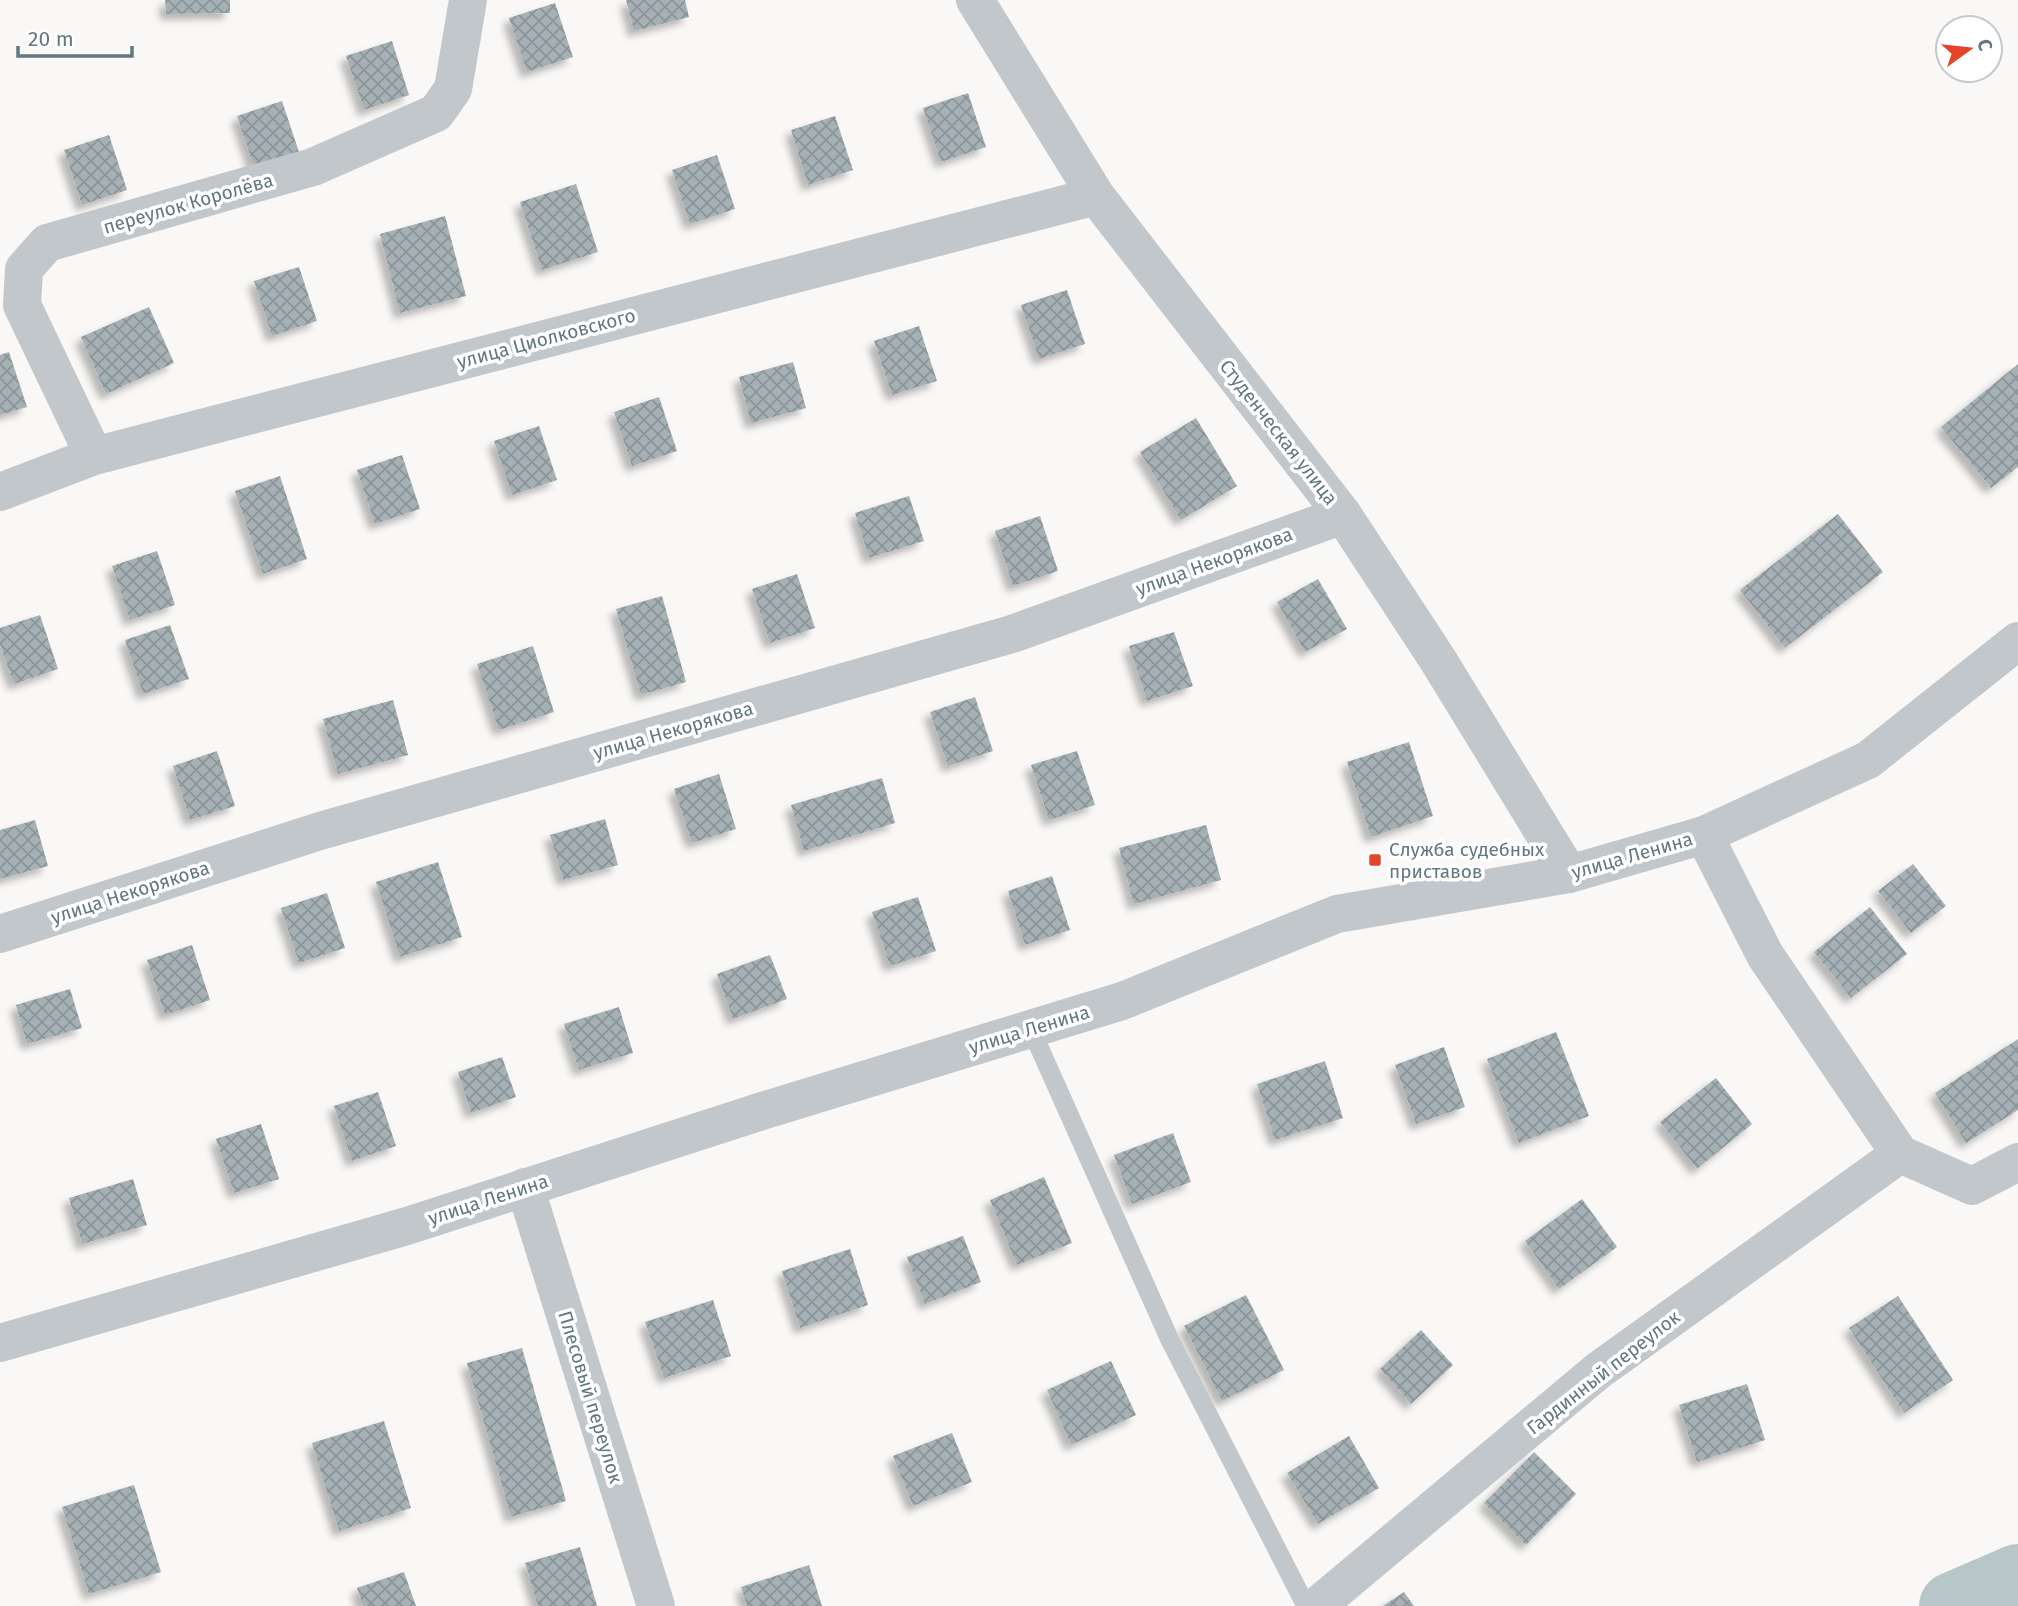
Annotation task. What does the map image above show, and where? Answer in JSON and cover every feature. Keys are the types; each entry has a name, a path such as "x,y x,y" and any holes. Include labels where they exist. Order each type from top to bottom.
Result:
{"street":[{"name":"переулок Королёва","path":"94,456 22,305 24,269 47,243 313,167 436,113 453,89 468,0"},
{"name":"Студенческая улица","path":"975,0 1096,196 1343,515 1438,660 1569,874"},
{"name":"улица Циолковского","path":"0,492 94,456 1096,196"},
{"name":"улица Некорякова","path":"0,934 320,831 1012,634 1343,515"},
{"name":"улица Ленина","path":"0,1343 407,1226 1122,1002 1337,914 1569,874 1704,835 1868,760 2018,641"},
{"path":"1704,835 1765,955 1900,1154 1972,1186 2018,1162"},
{"name":"Гардинный переулок","path":"1317,1606 1600,1370 1900,1154"},
{"name":"Плесовый переулок","path":"525,1187 656,1606"}],"lane":[{"path":"1031,1029 1169,1338 1307,1606"}],"building":[{"path":"165,0 230,0 230,13 166,14"},
{"path":"626,0 685,0 689,17 634,31"},
{"path":"555,3 573,57 527,72 509,18"},
{"path":"392,41 409,95 364,110 346,56"},
{"path":"968,93 986,147 941,162 923,108"},
{"path":"282,101 300,155 255,170 237,116"},
{"path":"835,116 853,170 808,185 791,130"},
{"path":"109,135 127,190 82,205 64,150"},
{"path":"717,155 735,209 690,224 672,170"},
{"path":"576,184 598,252 542,270 520,202"},
{"path":"445,216 466,296 400,313 380,234"},
{"path":"299,267 317,321 272,336 254,281"},
{"path":"1067,290 1085,344 1039,359 1021,305"},
{"path":"149,307 174,363 106,394 81,337"},
{"path":"919,326 937,381 892,395 874,341"},
{"path":"9,352 27,407 0,415 0,355"},
{"path":"793,362 806,408 751,423 739,377"},
{"path":"2018,364 2018,467 1991,488 1941,427"},
{"path":"659,397 677,451 632,466 614,412"},
{"path":"1196,418 1237,486 1181,520 1140,452"},
{"path":"539,426 557,480 512,495 494,441"},
{"path":"402,455 420,509 375,524 357,470"},
{"path":"280,476 307,559 263,574 235,491"},
{"path":"909,496 924,541 869,558 855,513"},
{"path":"1838,514 1883,572 1785,648 1740,590"},
{"path":"1040,516 1058,571 1013,586 995,531"},
{"path":"157,551 175,605 130,620 112,566"},
{"path":"797,574 815,628 770,643 752,589"},
{"path":"1318,579 1347,629 1305,652 1277,602"},
{"path":"662,596 686,682 641,695 616,609"},
{"path":"40,615 58,669 14,684 0,645 0,628"},
{"path":"170,625 189,679 143,694 125,640"},
{"path":"1174,632 1193,686 1147,701 1129,646"},
{"path":"533,646 554,712 499,730 477,664"},
{"path":"975,697 993,751 948,766 930,712"},
{"path":"393,700 408,755 338,774 323,719"},
{"path":"1409,742 1433,816 1371,837 1347,762"},
{"path":"217,751 235,806 190,820 173,766"},
{"path":"1077,751 1095,805 1049,820 1031,765"},
{"path":"719,774 736,829 692,843 674,789"},
{"path":"882,778 895,823 804,851 791,805"},
{"path":"605,819 618,865 563,880 550,835"},
{"path":"35,820 48,866 0,879 0,830"},
{"path":"1206,825 1221,880 1134,904 1119,848"},
{"path":"438,862 462,937 400,957 376,882"},
{"path":"1913,864 1946,906 1911,933 1878,891"},
{"path":"1052,876 1070,930 1025,945 1008,891"},
{"path":"327,893 345,948 299,963 281,908"},
{"path":"918,897 936,951 890,966 872,912"},
{"path":"1870,907 1907,954 1851,998 1814,952"},
{"path":"192,945 210,1000 165,1015 147,960"},
{"path":"770,955 787,999 733,1019 717,974"},
{"path":"70,989 82,1028 27,1044 16,1005"},
{"path":"619,1007 633,1053 579,1070 564,1024"},
{"path":"1556,1032 1589,1116 1519,1143 1487,1059"},
{"path":"2018,1039 2018,1110 1966,1143 1935,1093"},
{"path":"1444,1047 1465,1107 1416,1124 1395,1065"},
{"path":"502,1057 516,1097 471,1113 458,1072"},
{"path":"1325,1061 1343,1118 1275,1140 1257,1084"},
{"path":"1716,1078 1752,1124 1697,1169 1660,1122"},
{"path":"378,1092 396,1146 352,1161 334,1106"},
{"path":"261,1124 279,1179 234,1193 216,1139"},
{"path":"1173,1133 1191,1182 1132,1204 1114,1155"},
{"path":"1044,1177 1072,1243 1017,1265 990,1200"},
{"path":"133,1179 147,1225 82,1244 69,1198"},
{"path":"1582,1199 1617,1247 1559,1289 1525,1241"},
{"path":"963,1236 981,1282 925,1304 907,1257"},
{"path":"850,1249 868,1305 800,1328 782,1271"},
{"path":"1246,1295 1284,1370 1222,1401 1184,1326"},
{"path":"1898,1296 1953,1380 1904,1413 1849,1328"},
{"path":"713,1300 731,1356 664,1378 645,1322"},
{"path":"1421,1330 1453,1365 1411,1404 1380,1369"},
{"path":"522,1348 566,1501 511,1517 467,1363"},
{"path":"1111,1361 1136,1415 1071,1445 1047,1390"},
{"path":"1747,1384 1765,1440 1697,1462 1679,1405"},
{"path":"384,1421 411,1508 339,1531 312,1443"},
{"path":"952,1433 972,1482 913,1506 893,1456"},
{"path":"1349,1436 1379,1488 1318,1524 1287,1473"},
{"path":"1534,1452 1576,1494 1526,1545 1484,1503"},
{"path":"134,1485 161,1572 89,1594 62,1507"},
{"path":"580,1547 597,1606 538,1606 525,1563"},
{"path":"809,1565 822,1606 747,1606 741,1587"},
{"path":"404,1572 416,1606 363,1606 357,1588"},
{"path":"1404,1592 1414,1606 1383,1606"}],"waterway":[{"path":"1953,1606 2018,1578"}],"place":[{"name":"Служба судебных приставов","path":"1375,860"}]}
